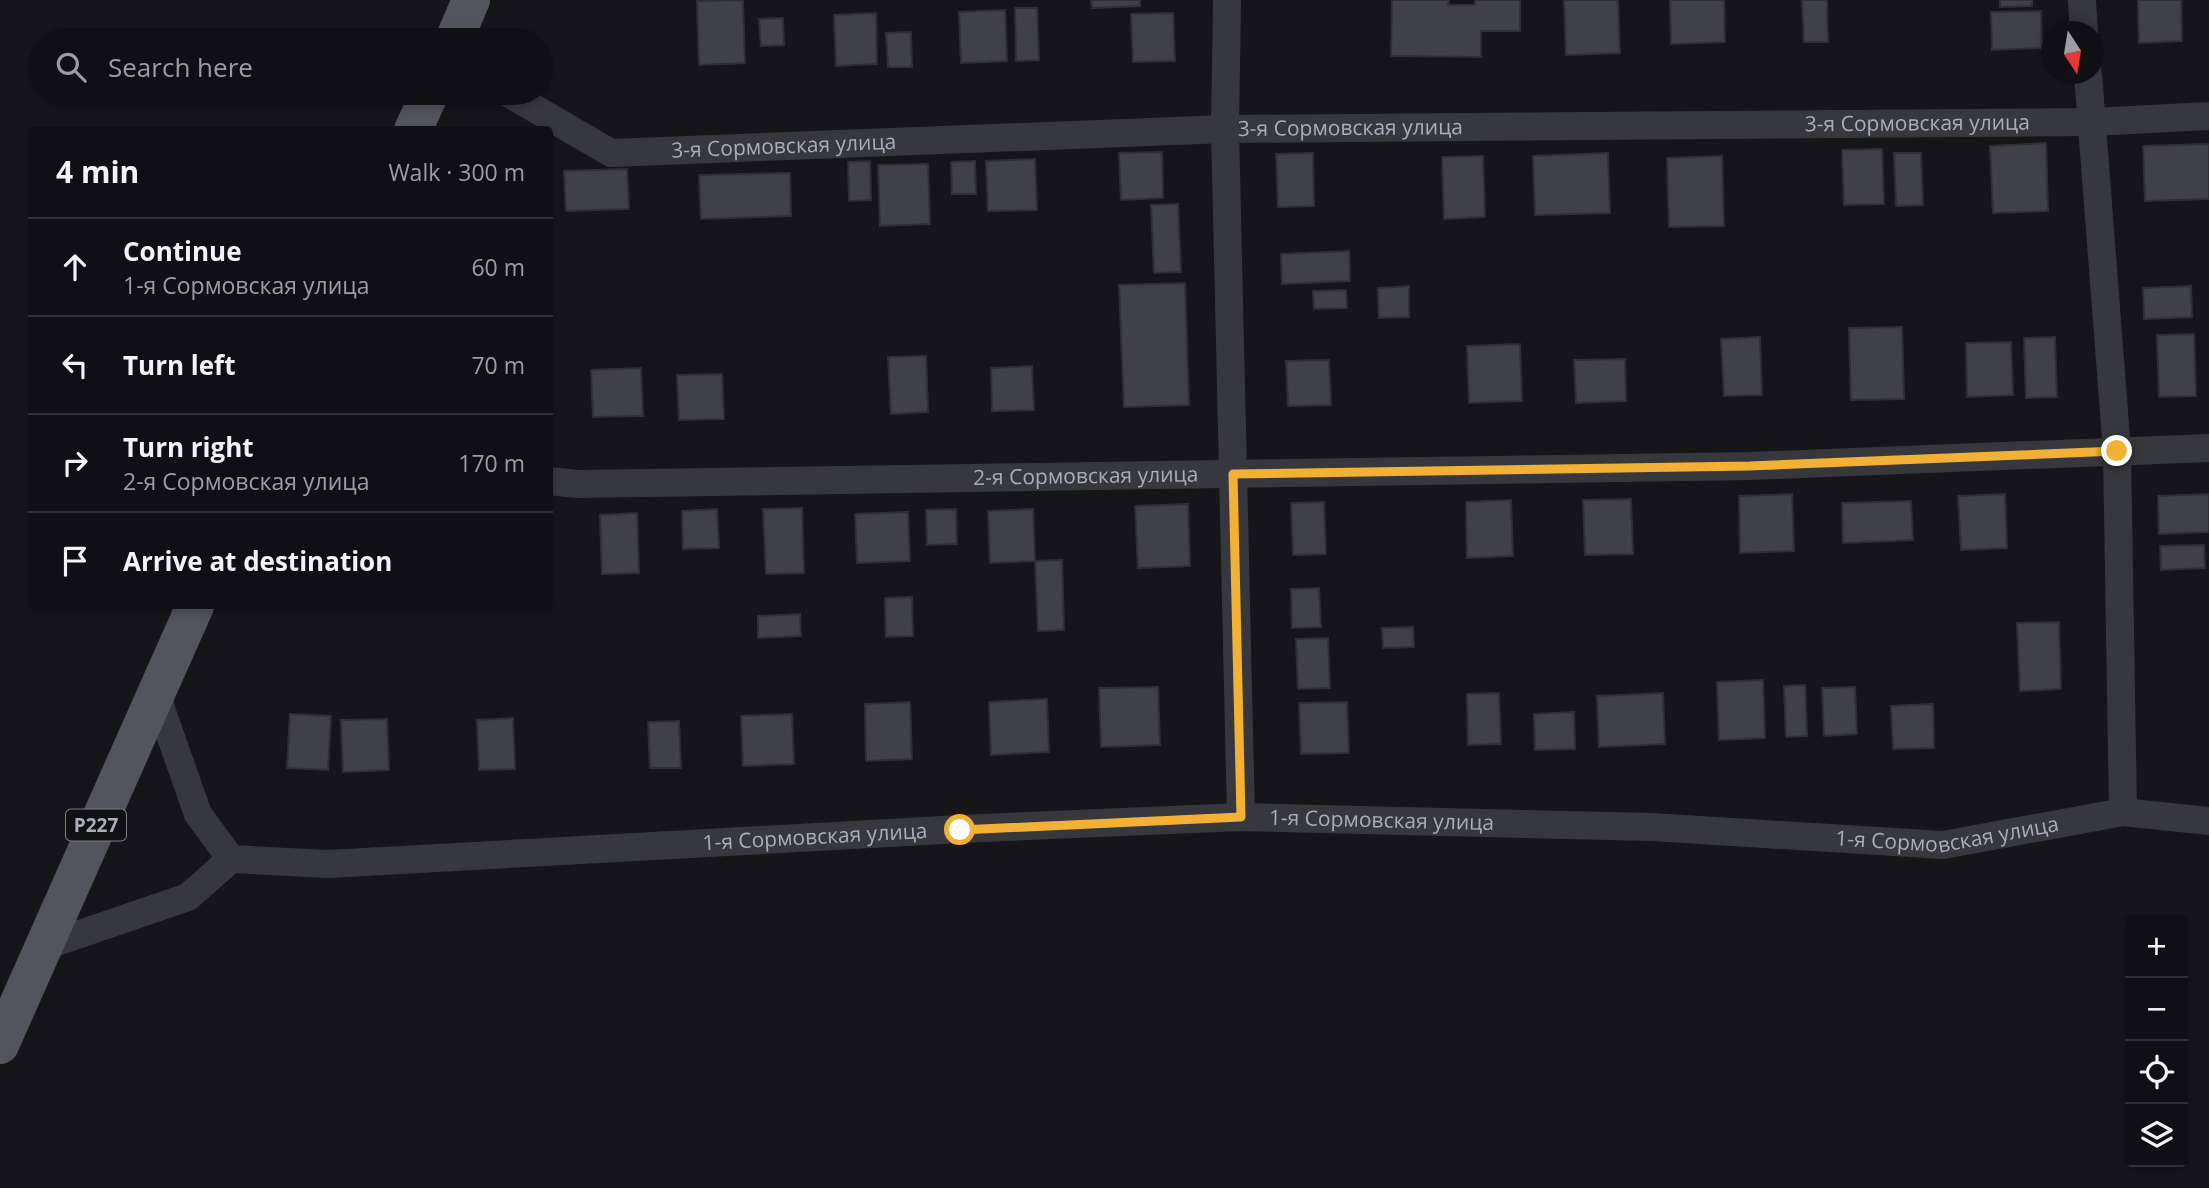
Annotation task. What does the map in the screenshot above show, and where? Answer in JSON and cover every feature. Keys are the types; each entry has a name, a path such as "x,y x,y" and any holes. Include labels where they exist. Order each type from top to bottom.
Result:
{"main road":[{"path":"460,28 471,0"},
{"path":"415,126 424,105"},
{"name":"Р227","path":"0,1045 194,609"}],"street":[{"path":"1227,0 1225,129 1241,817"},
{"path":"2082,0 2083,21"},
{"path":"2089,84 2117,451 2123,812"},
{"name":"3-я Сормовская улица","path":"529,105 611,153 1225,129 2091,122 2209,116"},
{"name":"2-я Сормовская улица","path":"553,481 577,484 1750,466 2209,448"},
{"path":"43,947 188,897 231,859 198,814 155,692"},
{"name":"1-я Сормовская улица","path":"231,859 328,864 1241,817 1652,827 1943,845 2123,812 2209,821"}],"building":[{"path":"743,0 745,63 699,65 697,1"},
{"path":"1091,0 1140,0 1140,6 1092,8"},
{"path":"1392,0 1449,0 1448,5 1475,5 1475,0 1520,0 1520,31 1481,31 1481,57 1391,56"},
{"path":"1564,0 1618,0 1620,53 1566,55"},
{"path":"1670,0 1724,0 1725,42 1671,44"},
{"path":"1802,0 1827,0 1828,42 1804,42"},
{"path":"2000,0 2032,0 2032,6 2000,7"},
{"path":"2138,0 2181,0 2182,41 2139,43"},
{"path":"1015,8 1037,8 1039,60 1016,61"},
{"path":"1005,10 1007,61 961,63 959,12"},
{"path":"2041,11 2041,48 1992,50 1991,12"},
{"path":"876,13 877,64 836,66 834,15"},
{"path":"1173,13 1175,61 1133,62 1131,14"},
{"path":"783,18 784,45 761,46 759,19"},
{"path":"911,32 912,67 888,67 886,33"},
{"path":"2046,143 2048,211 1993,213 1990,146"},
{"path":"2209,144 2209,199 2145,201 2143,146"},
{"path":"1882,149 1884,204 1844,205 1842,150"},
{"path":"1162,152 1163,198 1121,200 1119,153"},
{"path":"1313,153 1314,206 1278,207 1276,154"},
{"path":"1608,153 1610,213 1535,215 1533,156"},
{"path":"1894,153 1921,153 1923,205 1896,206"},
{"path":"1483,156 1485,217 1444,219 1442,157"},
{"path":"1722,156 1724,226 1669,227 1667,158"},
{"path":"1035,159 1037,210 988,211 986,161"},
{"path":"870,161 871,200 849,201 848,162"},
{"path":"975,161 976,194 952,194 951,162"},
{"path":"928,164 930,224 880,226 878,165"},
{"path":"627,169 629,209 566,211 564,171"},
{"path":"790,173 791,216 701,219 699,175"},
{"path":"1178,204 1181,272 1154,273 1151,205"},
{"path":"1349,251 1350,281 1282,284 1281,254"},
{"path":"1185,283 1189,405 1124,407 1119,285"},
{"path":"1409,286 1409,317 1379,318 1378,288"},
{"path":"2191,286 2192,317 2144,319 2143,288"},
{"path":"1346,290 1347,308 1314,309 1313,291"},
{"path":"1902,327 1904,399 1851,400 1849,328"},
{"path":"2194,334 2196,396 2159,397 2157,335"},
{"path":"1760,337 1762,395 1724,396 1721,339"},
{"path":"2055,337 2057,397 2026,398 2024,338"},
{"path":"2011,342 2013,395 1967,397 1966,343"},
{"path":"1520,344 1522,401 1469,403 1467,346"},
{"path":"926,356 928,412 891,414 888,357"},
{"path":"1625,359 1626,401 1576,403 1574,360"},
{"path":"1329,360 1331,405 1288,406 1286,361"},
{"path":"1032,366 1034,410 992,411 991,368"},
{"path":"641,368 643,416 593,417 591,370"},
{"path":"722,374 724,419 679,420 677,375"},
{"path":"1792,494 1794,551 1740,553 1739,496"},
{"path":"2005,494 2007,548 1961,550 1958,496"},
{"path":"2209,494 2209,532 2159,534 2158,496"},
{"path":"1631,499 1633,554 1585,555 1583,500"},
{"path":"1511,500 1513,556 1467,558 1466,502"},
{"path":"1911,501 1913,540 1843,543 1842,503"},
{"path":"1324,502 1326,554 1293,555 1291,503"},
{"path":"1188,504 1190,566 1138,568 1135,506"},
{"path":"802,508 804,573 766,574 763,509"},
{"path":"717,509 719,548 683,549 682,511"},
{"path":"956,509 957,544 927,545 926,510"},
{"path":"1033,509 1035,561 990,563 988,511"},
{"path":"908,512 910,561 857,563 855,514"},
{"path":"637,513 639,573 602,574 600,515"},
{"path":"2204,545 2205,568 2161,570 2160,546"},
{"path":"1062,560 1064,630 1038,631 1035,561"},
{"path":"1319,588 1321,627 1292,628 1291,589"},
{"path":"912,597 913,636 886,637 885,598"},
{"path":"800,614 801,636 758,638 758,616"},
{"path":"2059,622 2061,689 2020,691 2017,623"},
{"path":"1413,627 1414,647 1383,648 1382,628"},
{"path":"1328,638 1330,688 1298,689 1296,639"},
{"path":"1763,680 1765,738 1719,740 1717,682"},
{"path":"1805,685 1807,736 1786,737 1784,686"},
{"path":"1158,687 1160,745 1101,747 1099,688"},
{"path":"1855,687 1857,734 1824,736 1822,688"},
{"path":"1499,693 1501,744 1468,745 1467,694"},
{"path":"1663,693 1665,744 1599,747 1597,696"},
{"path":"1047,699 1049,752 991,755 989,702"},
{"path":"910,702 912,759 866,761 865,704"},
{"path":"1347,702 1349,753 1301,754 1299,703"},
{"path":"1933,704 1934,748 1893,749 1891,706"},
{"path":"1574,712 1575,749 1535,750 1534,714"},
{"path":"290,714 331,716 328,770 287,768"},
{"path":"792,714 794,764 743,766 741,716"},
{"path":"513,718 515,769 479,770 477,720"},
{"path":"387,719 389,770 343,772 341,720"},
{"path":"679,721 681,768 650,768 648,722"}],"route":[{"path":"960,830 1241,817 1233,474 1750,466 2117,451"}]}
